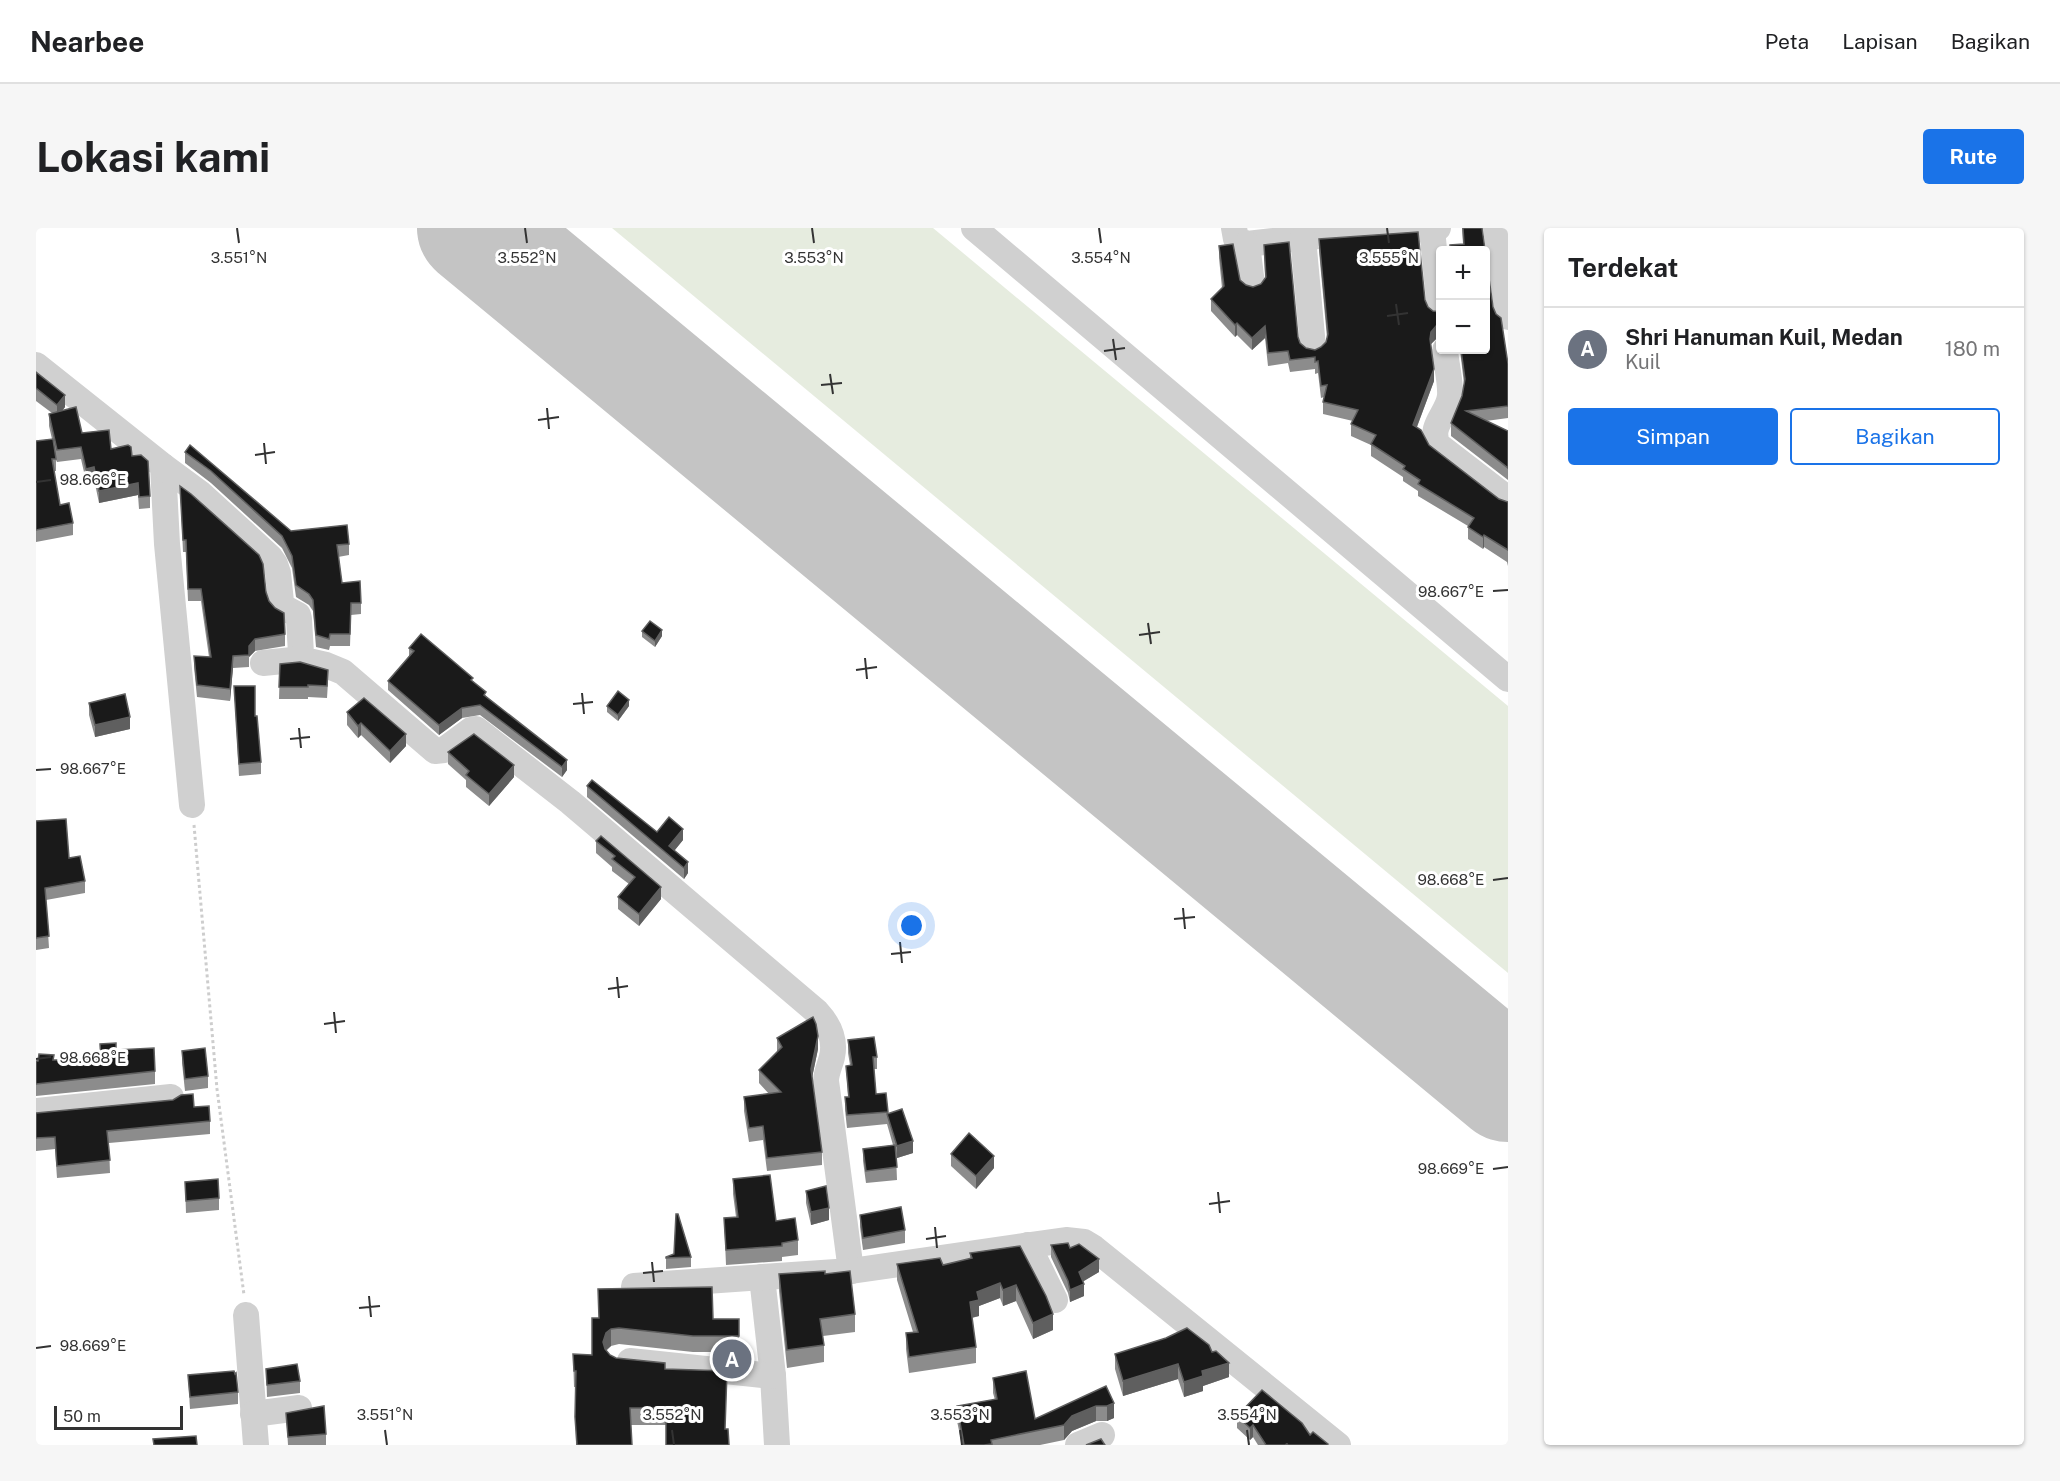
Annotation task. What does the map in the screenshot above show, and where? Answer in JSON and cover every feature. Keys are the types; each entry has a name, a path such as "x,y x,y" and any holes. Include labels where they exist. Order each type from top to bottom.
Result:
{"street":[{"path":"974,228 1508,679"},
{"path":"1432,228 1439,300"},
{"path":"1252,284 1239,237 1438,228"},
{"path":"1496,228 1508,317"},
{"path":"1313,234 1313,347"},
{"path":"1445,354 1450,396 1436,426 1438,445 1508,499"},
{"path":"37,368 201,494 275,564 283,607 298,615 303,659"},
{"path":"163,466 167,544 192,806"},
{"path":"263,663 303,659 343,672 435,751 444,750 471,730 476,729 570,802 817,1012 828,1024 832,1038 832,1056 826,1081 851,1271"},
{"path":"36,1111 171,1097"},
{"path":"634,1286 851,1271 1028,1245 1075,1240 1084,1242 1338,1445"},
{"path":"1028,1245 1055,1299"},
{"path":"762,1276 773,1376 777,1445"},
{"path":"246,1315 256,1445"},
{"path":"618,1359 773,1376"},
{"path":"253,1414 299,1408"},
{"path":"1078,1445 1102,1435"}],"path":[{"path":"192,806 217,1089 246,1315"}],"shaded area":[{"path":"612,228 933,228 1508,706 1508,973"}],"building":[{"path":"1463,228 1482,228 1485,246 1450,246 1464,244"},
{"path":"1418,232 1425,300 1428,307 1436,311 1436,326 1431,332 1430,339 1434,369 1413,425 1421,430 1429,445 1499,499 1508,502 1508,550 1468,527 1474,518 1418,484 1420,480 1403,469 1405,466 1371,444 1376,435 1351,424 1358,410 1323,402 1327,385 1321,386 1318,361 1315,362 1315,357 1290,360 1288,351 1268,353 1265,326 1252,338 1237,323 1235,325 1211,299 1224,286 1219,246 1233,244 1240,280 1253,287 1261,284 1266,277 1264,245 1289,242 1298,337 1300,343 1306,348 1315,350 1321,347 1326,342 1328,334 1319,239"},
{"path":"1490,285 1493,307 1501,318 1508,364 1508,406 1466,411 1508,431 1508,468 1451,423 1462,396 1465,379 1462,354 1490,354"},
{"path":"36,372 65,395 57,405 36,388"},
{"path":"76,407 82,433 109,430 111,449 128,445 131,447 132,456 141,455 148,461 150,496 139,497 138,483 99,491 94,467 86,469 81,447 57,450 49,414"},
{"path":"53,439 56,459 52,459 60,505 69,503 73,523 36,530 36,441"},
{"path":"190,445 291,531 347,525 349,544 337,545 342,583 360,581 361,603 351,603 350,634 330,634 329,639 316,635 313,600 309,594 296,585 292,556 282,536 211,471 185,452"},
{"path":"180,486 259,555 263,564 269,601 284,613 285,634 255,639 249,646 249,655 233,656 230,689 197,685 194,656 211,657 201,589 188,589 186,540 183,540"},
{"path":"650,621 662,630 655,641 642,631"},
{"path":"421,634 473,678 471,680 486,692 484,695 567,760 562,767 480,705 462,708 439,725 388,681 414,651 409,648"},
{"path":"300,662 328,670 327,686 279,687 280,664"},
{"path":"234,686 255,686 255,716 257,716 261,762 239,764"},
{"path":"618,691 629,700 618,715 607,706"},
{"path":"125,694 130,717 95,725 89,703"},
{"path":"364,698 406,734 390,751 361,723 358,726 347,712"},
{"path":"474,734 514,765 489,794 466,775 469,771 448,752"},
{"path":"592,780 657,832 669,817 683,829 669,846 688,862 684,868 587,786"},
{"path":"66,819 69,858 80,856 85,881 45,888 49,936 36,938 36,821"},
{"path":"601,836 661,887 639,914 618,897 635,877 612,859 615,856 596,841"},
{"path":"813,1017 818,1036 811,1069 822,1152 767,1158 763,1126 749,1128 744,1097 781,1092 759,1070 782,1047 777,1038"},
{"path":"874,1037 877,1057 873,1057 876,1094 886,1093 888,1112 847,1115 845,1097 849,1097 846,1066 852,1065 848,1040"},
{"path":"116,1043 116,1050 154,1048 155,1071 36,1084 36,1061 38,1061 39,1054 54,1055 53,1060 101,1060 100,1044"},
{"path":"205,1048 208,1076 185,1079 182,1051"},
{"path":"193,1094 194,1107 209,1106 210,1121 107,1131 110,1160 57,1166 55,1137 36,1138 36,1113 173,1100 181,1095"},
{"path":"902,1109 913,1141 897,1146 887,1114"},
{"path":"969,1133 994,1156 976,1176 951,1154"},
{"path":"895,1145 897,1167 866,1171 863,1149"},
{"path":"770,1175 776,1221 795,1218 798,1240 782,1243 782,1246 726,1250 724,1218 738,1217 733,1179"},
{"path":"218,1179 219,1198 186,1201 185,1182"},
{"path":"826,1186 829,1208 811,1212 806,1191"},
{"path":"901,1207 905,1230 863,1238 860,1215"},
{"path":"676,1214 678,1214 691,1257 666,1258 674,1254"},
{"path":"1068,1243 1070,1248 1079,1244 1099,1259 1079,1272 1084,1284 1070,1290 1051,1245"},
{"path":"1020,1246 1053,1314 1033,1323 1016,1285 1003,1290 1000,1283 977,1292 979,1300 970,1302 976,1347 909,1357 906,1333 918,1332 897,1264 940,1258 943,1265 972,1258 970,1253"},
{"path":"825,1271 825,1274 850,1271 855,1314 820,1319 824,1345 787,1350 779,1274"},
{"path":"712,1287 713,1319 739,1319 739,1336 693,1336 619,1328 611,1329 606,1333 603,1342 605,1349 616,1358 665,1363 665,1369 727,1371 725,1429 728,1429 729,1445 666,1445 666,1408 630,1408 632,1445 577,1445 576,1371 574,1371 573,1354 592,1355 592,1318 599,1318 598,1289"},
{"path":"1187,1328 1209,1345 1212,1352 1216,1351 1229,1363 1202,1371 1203,1376 1184,1382 1178,1364 1123,1381 1115,1354 1166,1338"},
{"path":"297,1364 300,1381 267,1385 266,1369"},
{"path":"234,1371 238,1392 190,1397 188,1375"},
{"path":"1026,1371 1035,1419 1106,1386 1114,1403 1107,1406 1096,1406 1072,1416 1064,1425 991,1440 992,1444 964,1445 957,1406 997,1399 993,1378"},
{"path":"1262,1390 1302,1423 1310,1435 1313,1432 1328,1444 1266,1445 1253,1425 1250,1428 1237,1416"},
{"path":"324,1406 326,1434 288,1437 286,1413"},
{"path":"196,1436 197,1445 154,1445 153,1439"},
{"path":"1101,1439 1105,1445 1086,1445"}],"runway":[{"path":"475,228 1508,1084"}],"place":[{"name":"Shri Hanuman Kuil, Medan","path":"732,1359"}]}
